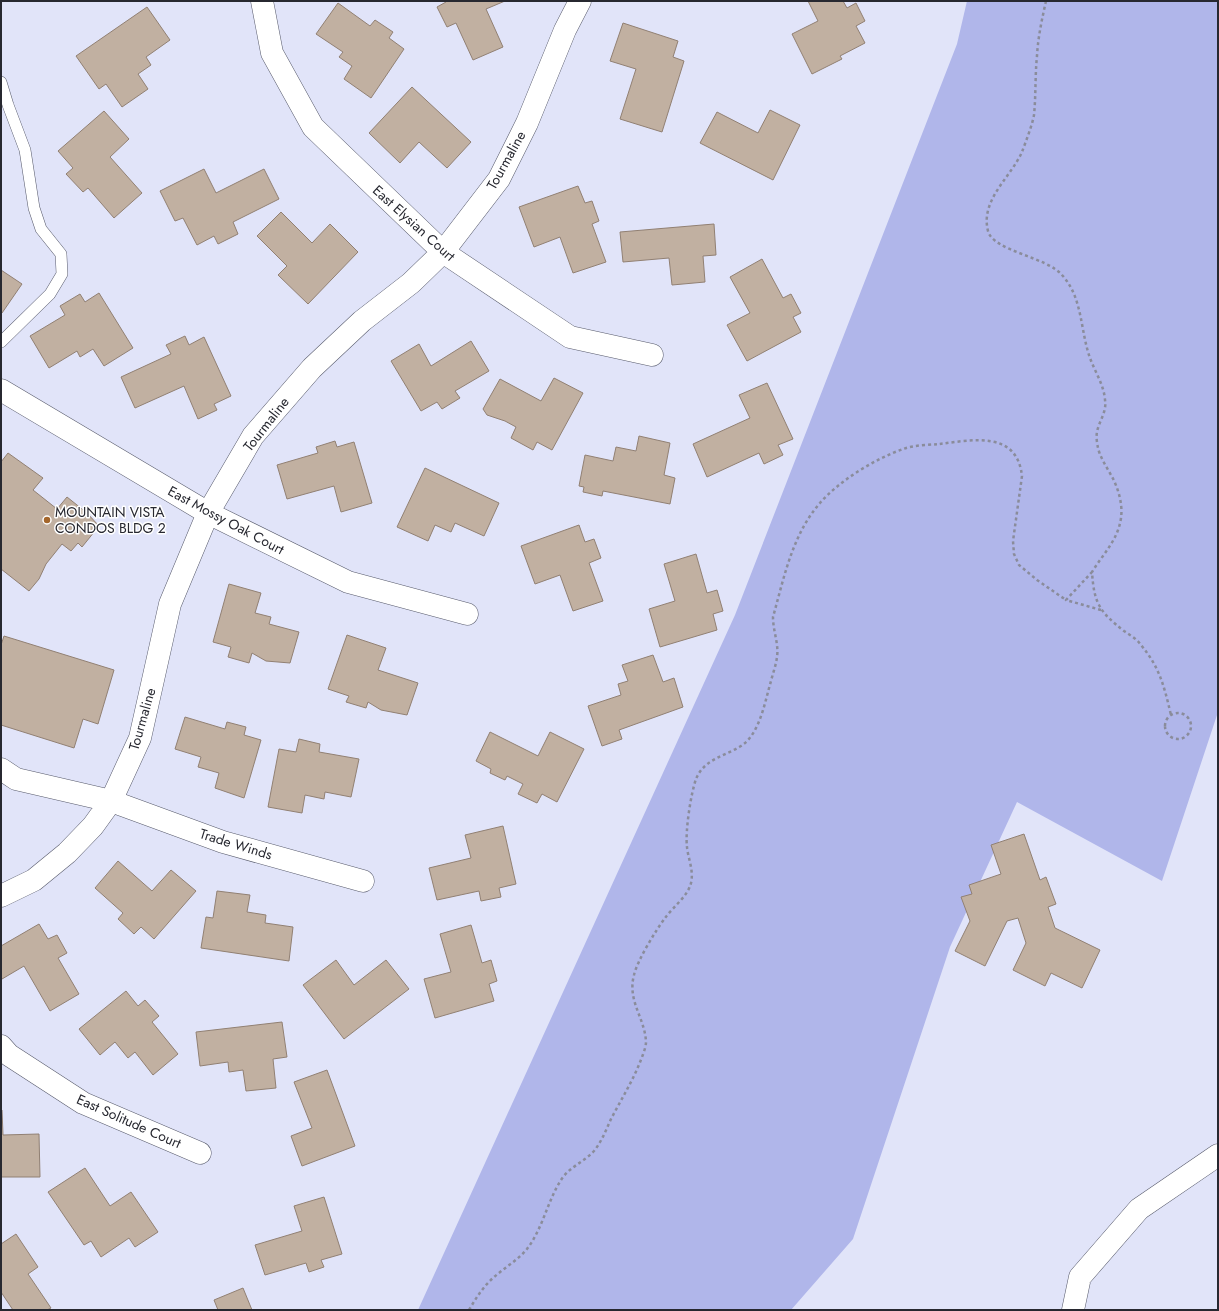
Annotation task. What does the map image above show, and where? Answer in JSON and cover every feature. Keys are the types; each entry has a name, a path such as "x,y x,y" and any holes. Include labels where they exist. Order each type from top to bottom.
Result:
{"street":[{"name":"East Elysian Court","path":"262,1 272,53 313,127 442,252 570,337 652,355"},
{"name":"Tourmaline","path":"1,896 34,880 67,853 93,826 111,801 140,738 170,604 208,513 253,436 312,368 362,321 411,283 442,252 499,179 527,123 565,30 580,1"},
{"name":"East Mossy Oak Court","path":"1,390 208,513 348,582 467,614"},
{"name":"Trade Winds","path":"1,769 16,778 111,801 223,842 362,881"},
{"name":"East Solitude Court","path":"1,1046 9,1055 83,1103 200,1153"},
{"path":"1073,1310 1080,1276 1140,1209 1218,1155"}],"lane":[{"path":"1,82 8,105 26,150 34,208 41,229 61,254 62,274 50,294 1,342"}],"path":[{"path":"1046,1 1040,23 1034,116 1021,153 994,196 987,211 988,232 998,243 1045,262 1063,275 1070,286 1081,314 1085,344 1106,402 1105,410 1097,431 1099,450 1112,477 1122,507 1122,517 1116,538 1092,572 1066,600"},
{"path":"469,1310 481,1291 494,1277 525,1252 535,1238 562,1178 571,1168 586,1159 601,1142 611,1119 633,1079 646,1043 644,1029 635,1007 632,989 634,974 639,960 664,919 688,891 692,882 686,844 688,813 697,778 706,765 742,746 750,739 755,730 762,711 777,657 773,617 788,560 802,530 820,504 835,489 858,472 905,448 965,440 986,440 1000,444 1009,448 1016,456 1022,476 1012,541 1014,554 1019,565 1037,580 1066,600 1101,610"},
{"path":"1092,572 1094,593 1101,610 1140,643 1155,664 1164,683 1171,715"},
{"path":"1175,713 1184,714 1190,720 1191,729 1186,736 1178,739 1167,733 1165,729 1166,721 1171,715 1175,713"}],"shaded area":[{"path":"967,1 1218,1 1218,712 1162,881 1017,802 950,947 853,1239 791,1310 418,1310 735,615 957,44"}],"building":[{"path":"446,1 505,1 486,9 503,47 473,60 456,23 447,27 437,7"},
{"path":"808,1 843,1 847,8 856,3 865,21 856,26 865,43 840,56 842,59 812,74 792,34 818,21"},
{"path":"338,3 370,26 375,20 393,32 389,38 404,49 371,98 344,79 352,66 339,57 343,52 316,34"},
{"path":"147,7 170,40 146,57 151,65 138,74 148,89 122,107 106,84 99,89 76,56"},
{"path":"623,23 678,41 673,57 684,61 662,132 620,119 636,69 610,61"},
{"path":"412,87 471,142 447,168 419,142 400,163 369,133"},
{"path":"770,110 800,125 773,180 700,143 717,112 758,133"},
{"path":"104,111 129,139 110,157 142,193 114,218 88,188 83,192 66,174 73,168 58,151"},
{"path":"204,169 216,193 264,169 279,199 233,222 238,234 218,244 214,236 197,245 183,218 175,221 160,191"},
{"path":"578,186 585,203 592,201 599,221 592,224 606,262 573,273 560,237 534,247 519,207"},
{"path":"281,212 312,243 330,224 358,252 308,304 278,275 287,266 257,236"},
{"path":"714,224 716,255 703,256 705,282 672,285 669,258 623,262 620,232"},
{"path":"762,259 783,298 791,294 801,313 793,317 801,332 747,361 727,325 750,313 730,277"},
{"path":"1,270 22,284 2,313 1,313"},
{"path":"99,293 133,348 104,366 93,349 80,357 77,351 49,368 30,336 65,315 60,306 80,294 85,302"},
{"path":"185,336 189,345 204,337 231,396 214,404 217,410 198,419 184,386 135,408 121,377 171,354 166,345"},
{"path":"471,341 489,371 455,391 460,398 442,409 437,402 421,411 391,361 419,344 431,366"},
{"path":"554,378 583,393 552,450 537,442 533,450 511,438 516,427 505,421 487,415 483,409 500,379 541,401"},
{"path":"767,383 793,439 778,445 783,455 764,464 759,453 707,477 693,444 750,418 739,395"},
{"path":"639,436 670,443 664,475 675,478 670,504 603,491 602,496 583,492 584,487 579,486 585,455 613,461 616,447 636,451"},
{"path":"335,441 337,447 354,442 372,503 341,512 334,486 287,499 277,465 318,453 316,447"},
{"name":"MOUNTAIN VISTA CONDOS BLDG 2","path":"8,453 43,478 33,490 57,509 67,497 87,513 99,526 82,547 78,543 71,551 62,544 46,564 39,579 29,591 1,569 1,462"},
{"path":"425,468 499,503 484,536 455,523 451,532 435,525 428,541 397,527"},
{"path":"579,525 585,542 594,539 601,558 589,563 603,601 573,611 560,575 535,584 521,546"},
{"path":"696,554 707,593 717,590 723,611 713,614 717,630 660,647 649,609 675,601 664,564"},
{"path":"229,584 261,593 255,613 271,617 269,624 299,632 290,663 266,661 252,653 249,663 228,657 231,647 213,642"},
{"path":"347,635 386,648 378,670 418,683 407,715 381,710 368,702 366,708 346,702 349,696 328,689"},
{"path":"4,636 114,670 98,724 83,719 74,748 1,725 1,645"},
{"path":"653,655 663,682 674,678 683,707 619,730 622,739 602,746 588,706 621,695 618,684 628,681 622,665"},
{"path":"185,717 225,729 227,722 246,727 244,735 261,740 244,798 215,788 219,773 198,767 201,757 175,749"},
{"path":"490,732 538,756 550,732 584,749 557,802 542,794 537,803 518,794 523,784 507,776 505,780 490,773 491,769 476,761"},
{"path":"299,739 320,744 319,752 359,759 351,797 325,792 324,799 305,795 302,813 268,807 279,749 296,752"},
{"path":"503,826 516,884 499,888 501,897 481,901 479,891 437,900 429,868 471,858 465,835"},
{"path":"1024,834 1040,880 1046,877 1056,904 1048,907 1055,928 1100,950 1082,988 1051,973 1045,986 1013,970 1026,943 1018,918 1007,921 985,966 955,951 970,921 961,897 972,894 969,885 1001,874 991,845"},
{"path":"118,861 152,891 171,870 196,891 154,939 141,927 134,934 118,919 123,913 95,888"},
{"path":"217,891 250,895 247,912 266,915 265,923 293,927 289,961 201,948 206,917 213,918"},
{"path":"39,924 48,939 57,935 67,953 58,958 79,994 50,1011 24,966 2,979 1,977 1,946"},
{"path":"471,925 482,963 491,960 497,981 489,984 494,1001 435,1018 424,979 451,972 440,934"},
{"path":"336,960 354,985 386,960 409,989 344,1039 303,985"},
{"path":"126,991 138,1006 145,1000 159,1016 152,1022 178,1054 153,1075 135,1052 128,1058 115,1042 100,1055 79,1029"},
{"path":"282,1022 287,1057 273,1059 276,1088 246,1091 243,1070 229,1072 228,1062 200,1066 196,1032"},
{"path":"327,1070 355,1146 302,1166 291,1136 312,1128 294,1082"},
{"path":"1,1110 3,1135 39,1134 40,1177 1,1177"},
{"path":"85,1168 110,1206 131,1192 158,1232 135,1247 129,1238 101,1257 91,1241 84,1245 48,1192"},
{"path":"324,1197 342,1254 321,1260 324,1267 309,1272 306,1263 265,1275 255,1245 302,1231 294,1206"},
{"path":"16,1234 38,1267 28,1274 51,1308 47,1310 13,1310 1,1292 1,1244"},
{"path":"243,1288 252,1310 218,1310 214,1300"}],"place":[{"name":"MOUNTAIN VISTA CONDOS BLDG 2","path":"47,520"}]}
